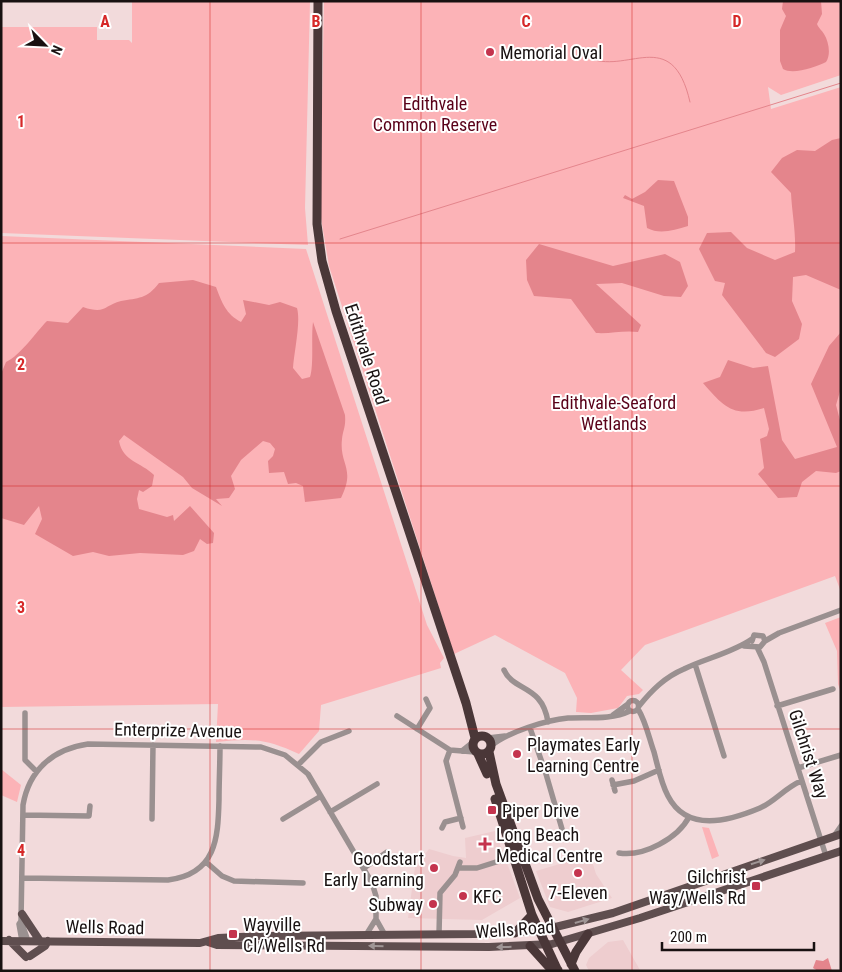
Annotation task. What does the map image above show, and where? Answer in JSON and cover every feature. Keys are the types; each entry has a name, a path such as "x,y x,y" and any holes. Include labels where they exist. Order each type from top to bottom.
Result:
{"highway":[{"name":"Edithvale Road","path":"318,1 316,199 322,261 336,311 466,703 482,745 487,772 518,855 552,929 573,967"},
{"name":"Edithvale Road","path":"518,855 532,915 558,970"},
{"path":"515,933 532,915"},
{"path":"573,967 576,952 588,934"},
{"path":"530,946 549,967 558,970"}],"main road":[{"name":"Wells Road","path":"208,942 218,938 263,936 515,933 552,929 613,913 837,835"},
{"name":"Wells Road","path":"5,940 208,942 217,945 546,945 588,934 841,851"},
{"path":"5,940 28,956 45,946 44,941 22,918"}],"street":[{"path":"398,716 450,750 462,751 548,722 613,715 635,708 668,677 695,664 741,646 759,642 841,610"},
{"name":"Gilchrist Way","path":"759,642 777,706 826,856"},
{"path":"695,664 724,756"},
{"path":"504,670 510,679 536,695 545,710 548,722"},
{"path":"777,706 833,689"},
{"path":"417,729 430,708 426,699"},
{"path":"613,715 632,700 644,723 671,801 689,817 702,822 713,822 749,812 768,804 786,788 801,781"},
{"path":"628,704 635,708"},
{"path":"25,713 26,760 36,771"},
{"path":"530,728 559,812 562,829"},
{"path":"299,764 320,742 349,731"},
{"name":"Enterprize Avenue","path":"25,941 19,924 22,918 23,815 27,789 36,771 54,755 76,746 88,744 268,748 285,755 299,764 321,796 364,868 376,896 376,920"},
{"path":"152,819 153,745"},
{"path":"22,878 168,880 189,875 206,862 214,850 217,838 220,746"},
{"path":"450,750 446,761 463,827"},
{"path":"798,768 841,755"},
{"path":"614,785 634,781 659,770"},
{"path":"330,812 377,784"},
{"path":"283,819 321,796"},
{"path":"23,815 89,816 90,806"},
{"path":"619,853 630,854 664,842 679,832 689,817"},
{"path":"442,828 445,822 461,818"},
{"name":"Wells Road","path":"837,835 841,826"},
{"path":"364,868 387,852"},
{"path":"439,934 441,892 459,865 475,868 518,855"},
{"path":"206,862 222,876 234,881 303,883"},
{"path":"366,935 376,920 385,934"}],"shaded area":[{"path":"783,1 821,1 822,14 817,24 826,37 828,45 829,52 826,62 798,71 783,69 780,61 780,30 786,16 782,9"},
{"path":"841,138 841,290 806,275 793,277 792,301 802,324 799,339 775,357 766,353 722,295 725,283 715,281 699,249 707,233 731,232 747,248 775,260 795,252 791,193 771,172 782,158 797,150 815,151 832,140"},
{"path":"658,180 674,181 688,217 688,226 662,231 647,228 644,206 623,198 625,195 632,199 645,192"},
{"path":"539,244 613,266 665,254 680,262 688,286 681,297 664,296 622,283 596,284 641,325 638,332 596,333 571,299 534,296 527,280 526,260"},
{"path":"193,280 216,287 225,308 241,322 246,314 243,300 269,305 280,302 297,308 298,329 293,368 302,379 310,377 311,372 313,322 345,415 342,448 347,480 341,498 305,502 303,486 296,483 288,484 284,472 269,473 268,461 273,456 275,449 270,443 263,441 241,460 231,476 235,489 229,498 216,499 222,506 192,488 183,477 124,435 119,441 124,453 128,458 154,475 152,486 143,492 139,490 137,499 139,509 167,517 173,515 174,521 190,506 214,533 213,543 207,544 200,539 194,551 183,555 140,553 109,556 93,552 73,556 35,534 42,519 39,506 24,525 1,518 1,374 6,362 22,349 47,321 68,323 83,307 101,310 121,301 146,295 159,283"},
{"path":"841,332 841,388 836,405 841,424 841,471 836,473 816,471 802,482 797,497 778,498 758,474 764,468 760,439 767,436 769,429 764,408 744,412 736,411 723,404 703,383 720,377 728,360 753,368 768,366 782,440 795,459 837,447 811,384 829,346"},
{"path":"495,831 520,898 482,920 408,918 415,867 429,849 466,858 465,838"},
{"name":"7-Eleven","path":"590,855 596,874 612,898 568,912 550,907 536,871"},
{"path":"623,940 640,970 589,971 586,965 589,958 608,942"},
{"path":"828,958 832,971 818,971 813,968 816,960 823,961"}],"green space":[{"path":"132,1 310,1 305,208 308,245 1,233 1,27 97,27 97,40 129,40 132,43"},
{"name":"Edithvale-Seaford Wetlands","path":"324,1 841,1 841,75 781,95 768,87 771,109 841,87 841,592 835,576 645,645 621,670 643,690 639,694 627,696 618,708 591,713 576,712 577,698 565,673 495,635 454,654 329,266 320,212"},
{"path":"1,236 306,249 427,625 444,658 440,663 441,668 321,705 319,731 299,754 277,745 259,741 216,742 218,704 1,707"},
{"path":"841,617 841,693 838,684 837,651 825,623"},
{"path":"1,769 21,785 17,802 1,795"},
{"path":"702,827 709,828 719,856 712,859"}],"waterway":[{"path":"587,57 602,61 646,57 660,58 672,64 682,78 690,102"},
{"path":"340,239 841,83"}],"place":[{"name":"Memorial Oval","path":"490,52"},
{"name":"Playmates Early Learning Centre","path":"517,754"},
{"name":"Piper Drive","path":"492,810"},
{"name":"Long Beach Medical Centre","path":"485,844"},
{"name":"Goodstart Early Learning","path":"434,868"},
{"name":"7-Eleven","path":"578,873"},
{"name":"Gilchrist Way/Wells Rd","path":"756,886"},
{"name":"KFC","path":"463,896"},
{"name":"Subway","path":"433,904"},
{"name":"Wayville Cl/Wells Rd","path":"233,934"}],"park label":[{"name":"Edithvale Common Reserve","path":"435,113"}]}
